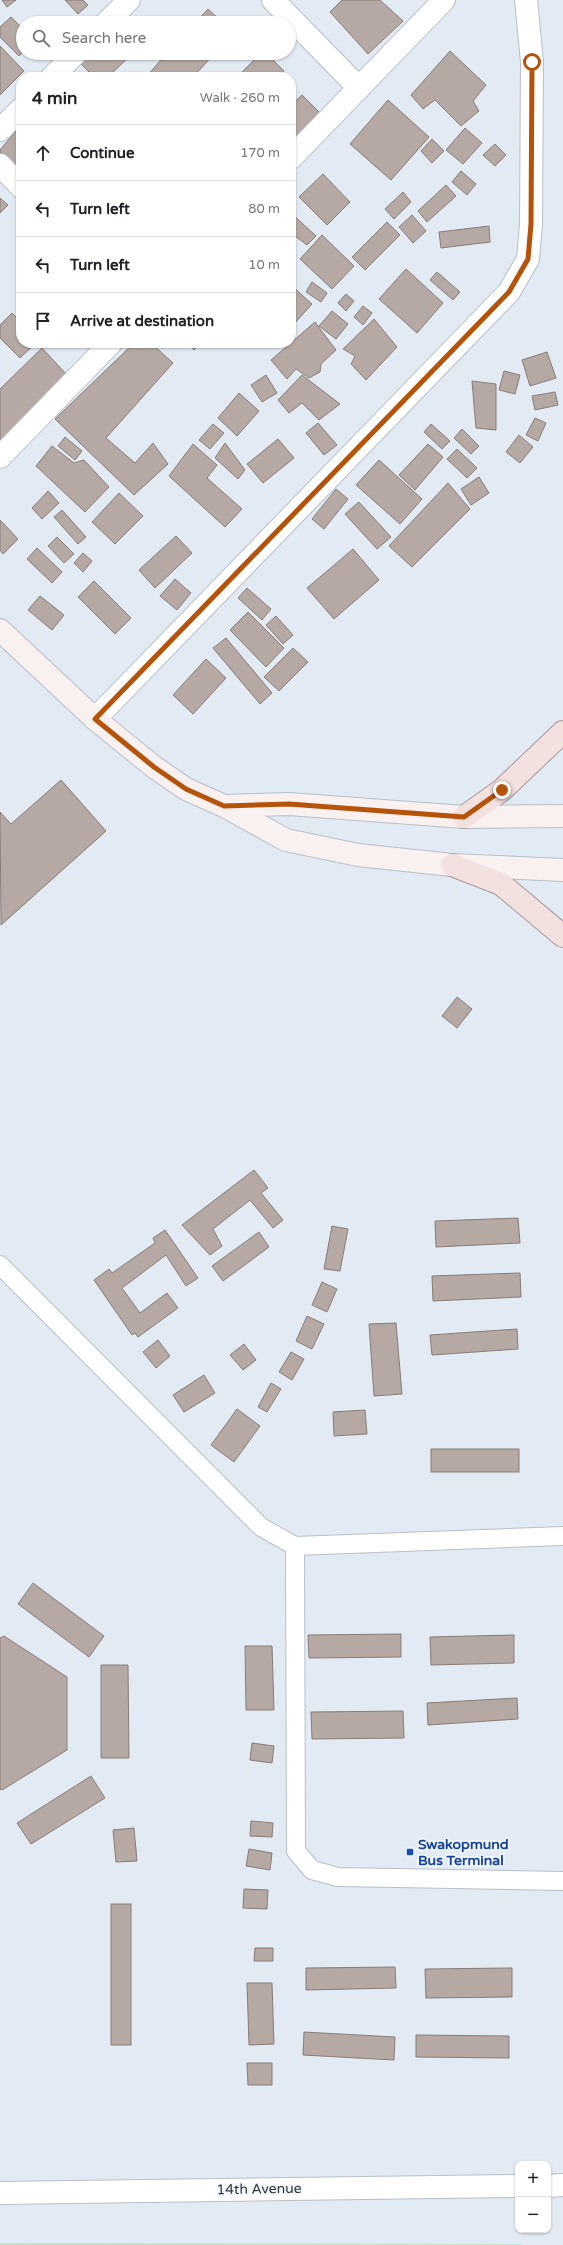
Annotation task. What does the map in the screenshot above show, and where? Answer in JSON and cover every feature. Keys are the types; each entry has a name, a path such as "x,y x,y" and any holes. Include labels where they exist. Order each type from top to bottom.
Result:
{"main road":[{"path":"464,817 502,790 563,732"},
{"path":"452,865 501,884 563,936"}],"street":[{"path":"113,16 129,0"},
{"path":"273,0 289,16"},
{"path":"296,153 444,0"},
{"path":"95,719 509,292 528,259 531,224 532,62 526,0"},
{"path":"296,24 359,88"},
{"path":"57,72 69,60"},
{"path":"0,130 16,114"},
{"path":"0,165 16,182"},
{"path":"0,457 106,348"},
{"path":"0,630 95,719 154,767 186,789 224,806 286,840 358,855 452,865 563,870"},
{"path":"224,806 289,804 464,817 563,816"},
{"name":"14th Avenue","path":"0,2193 515,2186"},
{"path":"551,2186 563,2186"}],"lane":[{"path":"0,1265 261,1527 295,1546 563,1536"},
{"path":"295,1546 296,1851 312,1870 338,1877 563,1881"}],"green space":[{"path":"0,2243 522,2244 522,2245 0,2245"}],"building":[{"path":"2,0 16,0 7,7"},
{"path":"65,0 83,0 88,5 78,14"},
{"path":"342,0 380,0 403,21 368,54 330,12"},
{"path":"208,9 216,16 202,16"},
{"path":"11,17 16,22 16,53 0,37 0,27"},
{"path":"0,46 24,71 16,72 16,79 0,95"},
{"path":"450,51 486,85 473,101 479,111 461,126 435,100 423,109 411,95"},
{"path":"83,60 126,60 113,72 89,72 80,63"},
{"path":"161,60 209,60 198,72 150,72"},
{"path":"254,60 273,60 284,71 283,72 242,72"},
{"path":"302,95 326,119 296,149 296,100"},
{"path":"388,100 429,137 391,180 350,144"},
{"path":"465,128 482,143 463,164 446,150"},
{"path":"16,131 16,166 0,152 0,150"},
{"path":"432,139 444,151 432,163 421,151"},
{"path":"495,144 506,155 495,166 483,155"},
{"path":"461,171 476,184 467,195 452,182"},
{"path":"323,174 350,202 327,225 299,197"},
{"path":"446,185 456,196 427,222 418,211"},
{"path":"403,192 411,202 394,219 385,209"},
{"path":"0,198 8,205 0,213"},
{"path":"412,215 426,231 413,243 399,227"},
{"path":"296,218 316,236 307,245 296,237"},
{"path":"387,222 400,235 365,270 352,257"},
{"path":"489,226 490,242 441,248 439,232"},
{"path":"322,235 354,266 332,289 300,259"},
{"path":"406,269 443,303 417,333 379,299"},
{"path":"437,272 460,292 453,300 430,280"},
{"path":"312,282 327,293 321,302 306,292"},
{"path":"296,290 312,304 296,322"},
{"path":"346,294 354,301 346,311 338,303"},
{"path":"363,306 372,313 363,325 354,317"},
{"path":"332,311 348,324 336,339 319,326"},
{"path":"12,313 16,317 16,348 31,348 20,358 0,338 0,325"},
{"path":"374,319 397,347 366,380 351,364 355,356 343,349"},
{"path":"315,322 336,350 321,364 320,372 309,378 296,369 287,379 271,360 285,348 296,348 296,338"},
{"path":"42,348 68,376 0,443 0,389"},
{"path":"129,348 156,348 173,363 106,438 135,463 153,443 168,464 134,495 55,419"},
{"path":"547,352 556,378 530,386 522,360"},
{"path":"504,371 520,375 515,394 499,390"},
{"path":"266,375 277,393 262,402 251,385"},
{"path":"302,375 340,404 319,420 302,403 289,413 278,400"},
{"path":"472,381 496,384 496,430 476,428"},
{"path":"555,392 558,405 535,410 532,396"},
{"path":"239,393 259,411 237,436 218,418"},
{"path":"535,418 546,423 538,441 526,435"},
{"path":"318,423 337,445 324,455 306,433"},
{"path":"213,424 224,433 210,449 199,440"},
{"path":"431,424 450,441 442,449 424,432"},
{"path":"462,429 479,446 471,454 454,438"},
{"path":"519,435 533,447 520,463 506,452"},
{"path":"65,437 82,451 75,460 58,446"},
{"path":"278,439 294,458 263,483 247,464"},
{"path":"225,443 245,470 238,479 215,458"},
{"path":"193,444 217,465 207,478 242,509 225,527 169,476"},
{"path":"428,444 443,457 415,490 399,475"},
{"path":"52,446 74,463 84,460 109,487 85,512 36,466"},
{"path":"457,449 477,468 467,478 447,459"},
{"path":"379,460 422,499 400,524 356,485"},
{"path":"479,477 489,493 471,505 461,489"},
{"path":"448,483 470,509 412,567 389,546"},
{"path":"336,489 348,499 324,529 312,519"},
{"path":"48,491 59,503 42,519 32,508"},
{"path":"119,493 143,516 115,544 92,522"},
{"path":"359,502 391,537 377,549 345,514"},
{"path":"62,510 86,537 78,544 54,517"},
{"path":"0,520 18,539 3,554 0,550"},
{"path":"176,536 192,553 155,588 139,570"},
{"path":"57,537 74,554 64,563 48,546"},
{"path":"37,548 62,572 52,583 27,559"},
{"path":"353,549 379,580 334,619 307,588"},
{"path":"83,553 92,561 83,572 74,563"},
{"path":"175,579 191,593 177,610 160,596"},
{"path":"94,581 131,618 115,634 78,597"},
{"path":"247,588 271,609 262,620 238,598"},
{"path":"40,596 64,615 52,630 28,610"},
{"path":"248,612 284,648 266,667 230,630"},
{"path":"276,616 293,635 283,644 266,625"},
{"path":"226,638 272,693 260,704 213,648"},
{"path":"293,648 308,662 279,691 264,677"},
{"path":"206,659 226,678 193,714 173,695"},
{"path":"61,780 106,831 1,925 0,812 11,824"},
{"path":"457,997 472,1009 457,1028 442,1016"},
{"path":"254,1170 268,1188 261,1193 283,1220 273,1228 250,1200 213,1229 222,1246 210,1255 182,1225"},
{"path":"518,1218 520,1243 436,1247 435,1221"},
{"path":"332,1226 348,1229 340,1271 324,1269"},
{"path":"165,1230 198,1278 186,1286 166,1255 122,1288 140,1313 167,1293 178,1308 138,1337 135,1333 132,1335 94,1280 109,1269 112,1273 155,1243 153,1238"},
{"path":"259,1232 269,1247 223,1281 212,1266"},
{"path":"520,1273 521,1297 433,1301 432,1276"},
{"path":"322,1282 337,1289 327,1312 312,1305"},
{"path":"307,1316 324,1324 312,1349 296,1341"},
{"path":"396,1323 402,1394 374,1396 369,1324"},
{"path":"517,1329 518,1349 432,1355 430,1335"},
{"path":"158,1340 170,1356 156,1368 143,1352"},
{"path":"244,1344 256,1360 243,1370 230,1355"},
{"path":"291,1352 304,1359 292,1380 279,1372"},
{"path":"204,1375 215,1393 184,1412 173,1395"},
{"path":"271,1383 281,1389 267,1412 258,1407"},
{"path":"237,1409 260,1426 234,1462 211,1445"},
{"path":"365,1410 367,1434 334,1436 333,1412"},
{"path":"431,1449 519,1449 519,1472 431,1472"},
{"path":"33,1583 104,1636 89,1657 18,1604"},
{"path":"401,1634 401,1657 309,1658 308,1635"},
{"path":"514,1635 514,1663 431,1665 430,1637"},
{"path":"4,1636 67,1677 67,1750 2,1790 0,1789 0,1638"},
{"path":"245,1646 272,1646 274,1710 246,1710"},
{"path":"101,1665 128,1665 129,1758 101,1758"},
{"path":"517,1698 518,1719 428,1725 427,1703"},
{"path":"403,1711 404,1738 312,1739 311,1712"},
{"path":"252,1743 274,1746 272,1763 250,1760"},
{"path":"91,1776 105,1798 31,1844 17,1823"},
{"path":"251,1821 273,1823 272,1837 250,1836"},
{"path":"134,1828 137,1861 116,1862 113,1830"},
{"path":"249,1849 272,1853 270,1870 246,1866"},
{"path":"244,1889 268,1890 267,1909 243,1908"},
{"path":"111,1904 131,1904 131,2045 111,2045"},
{"path":"255,1948 273,1948 273,1961 254,1961"},
{"path":"395,1967 396,1988 306,1990 306,1968"},
{"path":"512,1968 512,1997 426,1998 425,1969"},
{"path":"247,1983 272,1983 274,2044 249,2045"},
{"path":"304,2032 395,2037 394,2060 303,2055"},
{"path":"416,2035 509,2036 509,2058 416,2057"},
{"path":"247,2063 272,2063 272,2085 248,2085"}],"place":[{"name":"Swakopmund Bus Terminal","path":"410,1852"}],"route":[{"path":"502,790 464,817 289,804 224,806 186,789 154,767 95,719 509,292 528,259 531,224 532,62"}]}
